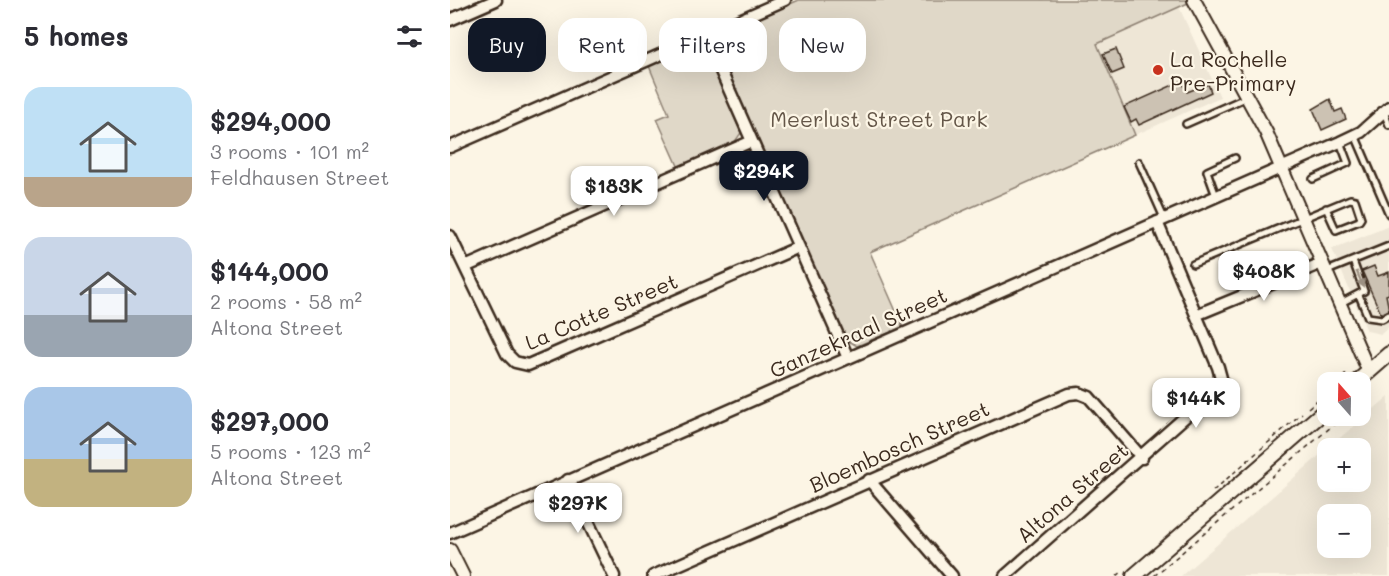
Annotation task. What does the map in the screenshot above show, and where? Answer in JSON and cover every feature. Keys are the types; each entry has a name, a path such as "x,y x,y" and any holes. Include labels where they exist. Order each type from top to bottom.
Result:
{"main road":[{"path":"1369,372 1389,354"},
{"path":"1134,576 1317,418"}],"street":[{"path":"450,20 496,0"},
{"path":"744,18 785,0"},
{"path":"1194,0 1248,97 1282,168 1369,372"},
{"path":"450,147 659,55"},
{"path":"721,72 848,358"},
{"name":"Ganzekraal Street","path":"450,533 1340,142 1355,135 1386,109"},
{"path":"465,267 752,141"},
{"name":"Altona Street","path":"1005,576 1142,458 1220,387 1220,371 1196,315 1161,221"},
{"name":"La Cotte Street","path":"450,236 507,354 515,362 528,365 799,247"},
{"path":"1196,315 1324,267"},
{"name":"Bloembosch Street","path":"653,576 869,480 1074,393 1084,394 1094,401 1142,458"},
{"path":"568,480 614,576"},
{"path":"869,480 952,576"},
{"path":"450,550 463,576"}],"lane":[{"path":"1186,124 1248,97"},
{"path":"1386,109 1389,124"},
{"path":"1355,135 1389,214"},
{"path":"1313,179 1348,163 1340,142"},
{"path":"1216,196 1207,171 1235,158"},
{"path":"1139,162 1161,221"},
{"path":"1193,264 1326,208 1353,199 1361,218 1337,230 1326,208"},
{"path":"1324,267 1353,261 1389,246"},
{"path":"1339,304 1359,295 1364,289 1353,261"},
{"path":"1359,295 1368,317 1384,318 1389,315"}],"path":[{"path":"1154,576 1332,426"}],"shaded area":[{"name":"La Rochelle Pre-Primary","path":"1179,7 1220,97 1135,135 1097,44"},
{"path":"1389,226 1389,327 1381,334 1367,331 1332,249"},
{"path":"1389,396 1389,576 1181,576 1317,458 1317,492 1371,492 1371,438 1340,438 1354,426 1371,426 1371,411"}],"green space":[{"name":"Meerlust Street Park","path":"799,0 1187,0 1188,3 1097,44 1135,135 870,252 903,327 857,346 845,339 728,72 767,72 767,18 758,18"},
{"path":"659,61 659,72 715,72 741,133 734,143 679,168 657,119 669,114 649,66"}],"building":[{"path":"1116,49 1124,69 1112,74 1103,54"},
{"path":"1182,81 1187,92 1208,84 1211,92 1139,125 1136,119 1131,122 1124,107"},
{"path":"1330,99 1335,112 1342,109 1346,119 1322,130 1313,109"},
{"path":"1374,266 1378,276 1389,272 1389,294 1386,295 1389,310 1381,314 1362,271"}],"place":[{"name":"La Rochelle Pre-Primary","path":"1158,70"}]}
